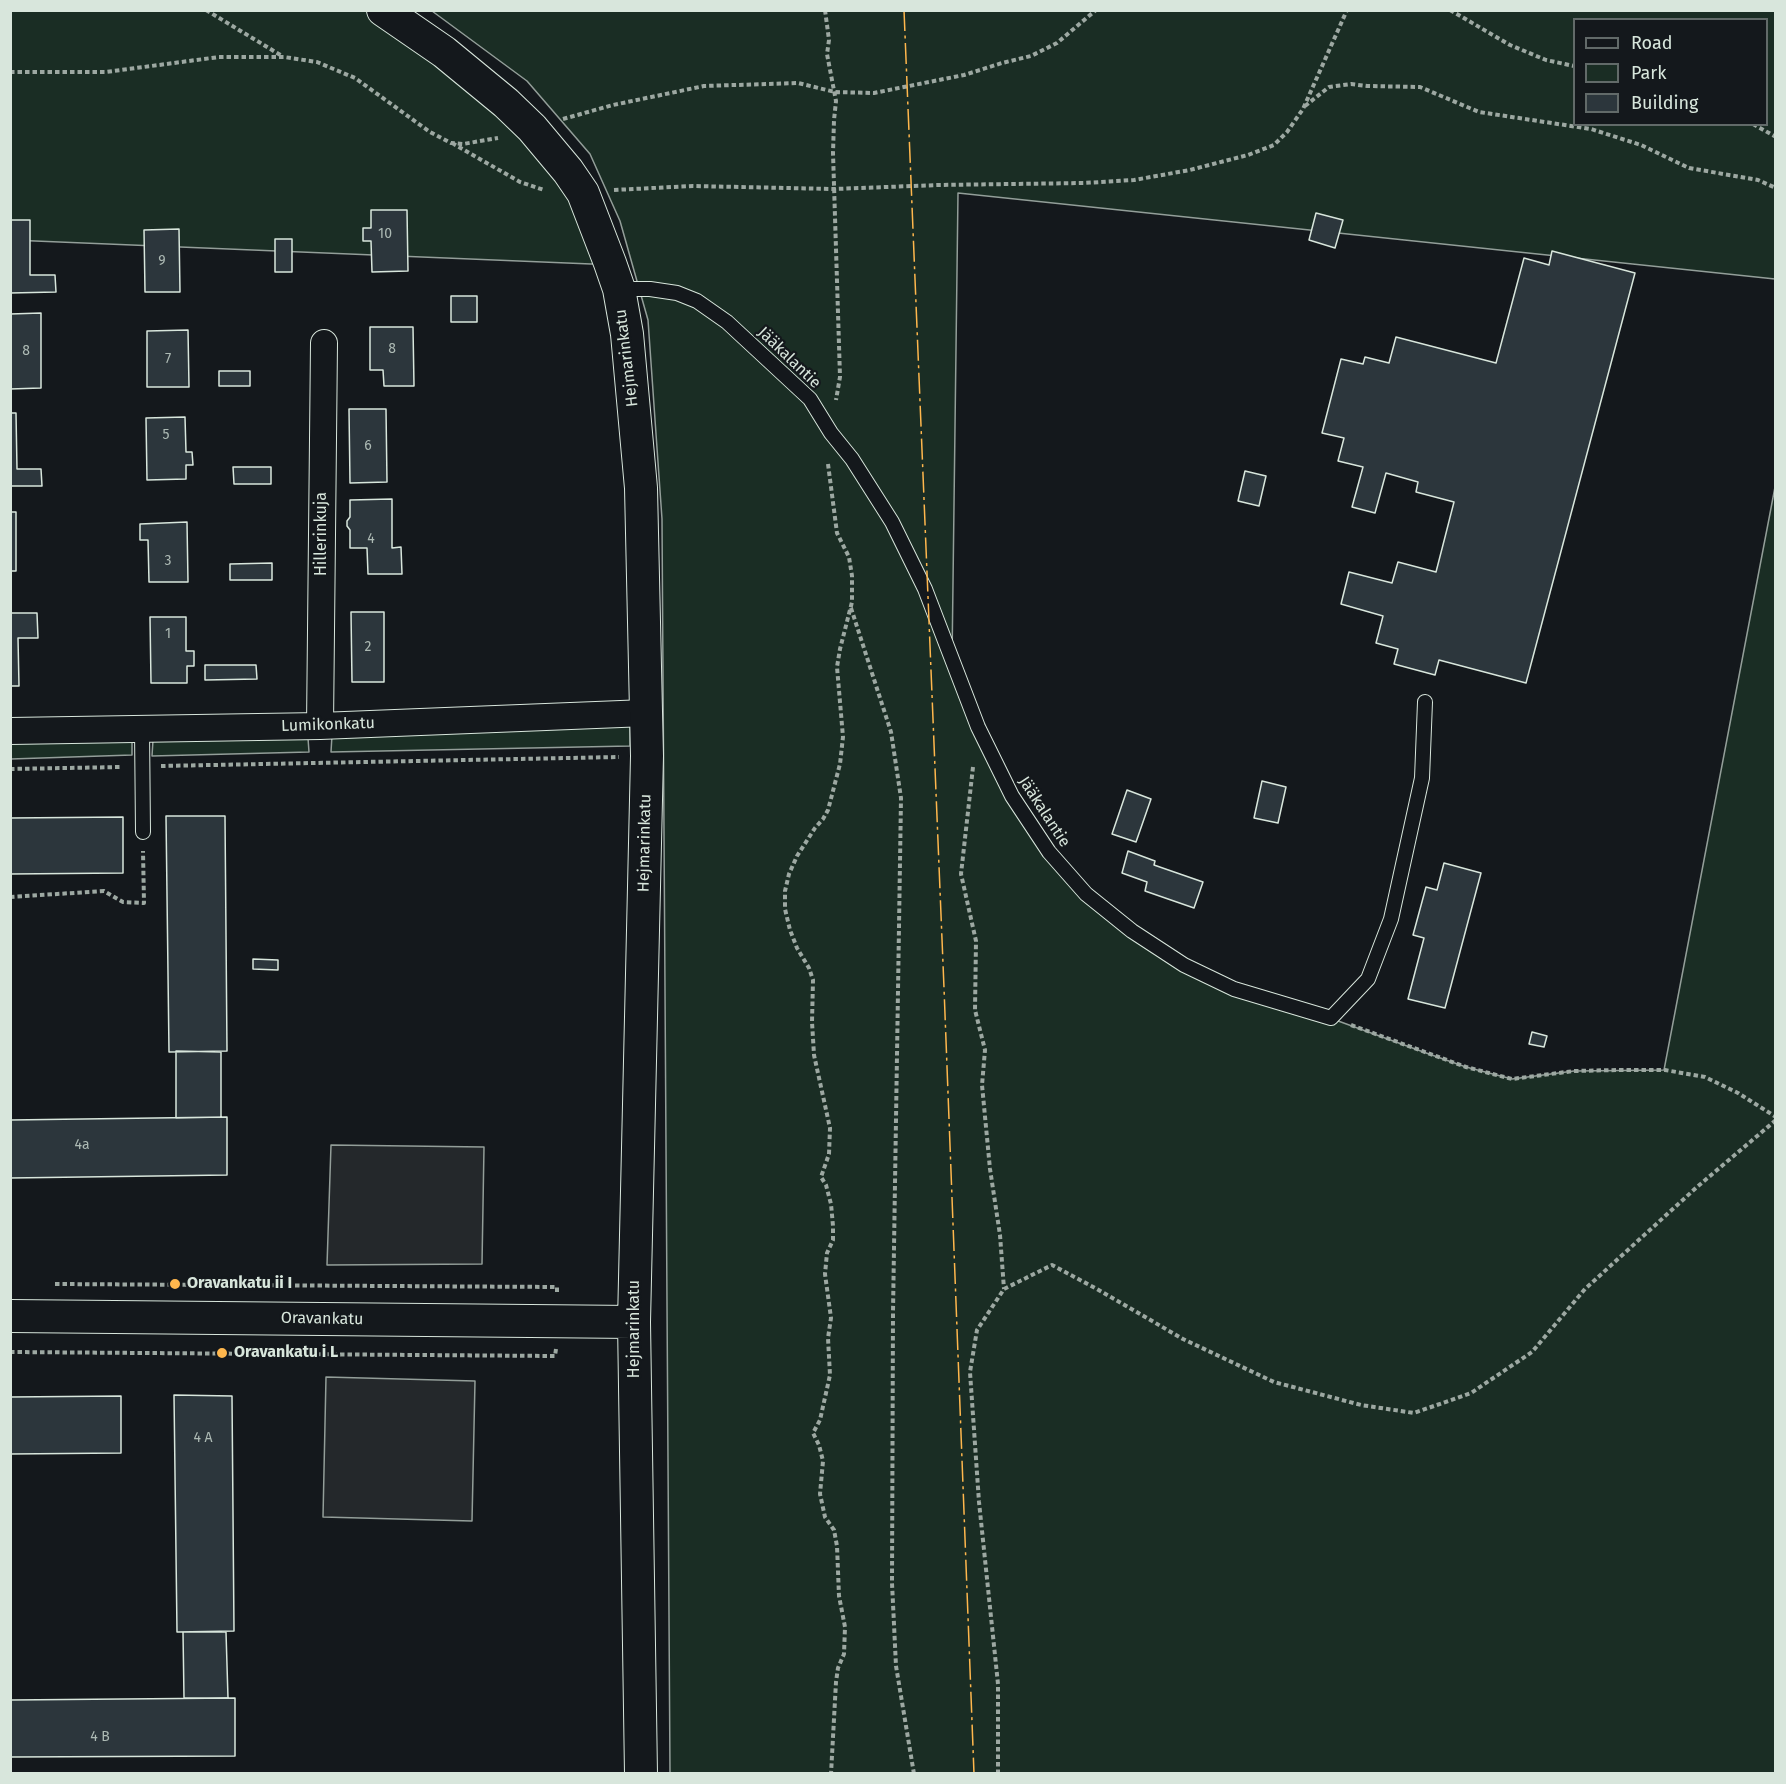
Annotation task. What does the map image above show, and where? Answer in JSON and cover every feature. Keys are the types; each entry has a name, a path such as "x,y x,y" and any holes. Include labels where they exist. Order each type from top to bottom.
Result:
{"street":[{"name":"Hejmarinkatu","path":"382,10 444,52 506,103 532,128 583,193 619,289 627,334 641,488 647,756 634,1322 641,1773"},
{"name":"Hillerinkuja","path":"320,726 324,343"},
{"name":"Lumikonkatu","path":"10,730 320,726 646,713"},
{"name":"Oravankatu","path":"10,1316 634,1322"}],"lane":[{"name":"Jääkalantie","path":"619,289 650,289 677,293 697,301 727,322 810,399 892,522 925,589 978,728 1012,796 1049,852 1086,894 1132,931 1184,964 1234,989 1331,1018"},
{"path":"1331,1018 1368,979 1391,919 1422,778 1425,702"},
{"path":"142,729 143,832"}],"path":[{"path":"206,10 284,57"},
{"path":"825,10 829,40 827,54 836,101 834,189 840,377 828,464 837,533 849,557 852,576 851,607 837,667 843,737 840,764 828,810 814,828 789,874 785,891 785,909 797,948 813,980 814,1055 830,1128 829,1154 821,1177 826,1185 831,1204 833,1226 833,1240 827,1253 825,1274 831,1318 828,1338 830,1375 820,1420 813,1433 819,1445 822,1461 820,1494 825,1516 834,1530 837,1546 839,1596 844,1627 844,1654 838,1668 836,1682 831,1773"},
{"path":"452,143 488,141 613,105 704,86 798,83 835,92 874,93 964,75 1031,56 1057,43 1096,10"},
{"path":"10,72 106,72 219,57 284,57 316,62 355,78 430,132 520,182 567,194 632,188 693,186 834,189 1084,183 1134,180 1190,170 1248,155 1274,145 1287,132 1303,109 1347,10"},
{"path":"1450,10 1510,45 1546,60 1573,66"},
{"path":"1303,109 1329,87 1352,84 1420,87 1479,112 1592,129 1641,145 1689,168 1758,180 1776,188"},
{"path":"1757,126 1776,136"},
{"path":"851,607 891,732 901,798 893,1312 892,1583 896,1666 914,1773"},
{"path":"978,728 961,874 976,942 975,1011 985,1050 982,1085 990,1169 1000,1235 1004,1290"},
{"path":"10,769 647,756"},
{"path":"10,897 104,891 123,902 144,903 143,832"},
{"path":"998,1773 998,1684 979,1502 970,1372 977,1330 1004,1290 1052,1265 1183,1339 1275,1382 1361,1405 1414,1413 1471,1393 1532,1352 1585,1289 1776,1118 1738,1093 1705,1077 1665,1070 1617,1070 1574,1071 1512,1079 1466,1067 1331,1018"},
{"path":"46,1284 557,1287"}],"green space":[{"path":"382,10 506,103 610,263 11,240 11,11"},
{"path":"432,11 1775,11 1775,279 958,193 952,661 1012,796 1086,894 1184,965 1466,1067 1512,1079 1574,1071 1664,1070 1775,487 1775,1773 670,1773 662,519 648,320 620,221 590,154 527,81"},
{"path":"630,725 630,746 331,752 332,735"},
{"path":"308,738 309,752 152,756 153,740"},
{"path":"132,741 132,755 11,759 10,743"}],"shaded area":[{"path":"331,1145 484,1147 482,1264 327,1265"},
{"path":"326,1377 475,1381 472,1521 323,1517"}],"building":[{"path":"371,210 407,210 408,271 372,272 371,241 363,241 363,228 371,228"},
{"path":"1316,213 1343,220 1335,248 1309,240"},
{"path":"10,220 30,220 30,275 55,275 56,292 10,293"},
{"path":"179,229 180,292 145,292 144,230"},
{"path":"275,239 292,239 292,272 275,272"},
{"path":"1552,251 1635,273 1526,683 1439,660 1435,675 1394,664 1398,649 1376,643 1383,616 1341,604 1349,572 1392,583 1398,562 1436,572 1454,502 1416,492 1418,482 1386,473 1375,513 1352,507 1363,467 1338,461 1344,438 1322,433 1341,359 1363,364 1365,357 1389,363 1396,337 1496,363 1524,258 1549,265"},
{"path":"451,296 477,296 477,322 451,322"},
{"path":"41,313 41,388 10,389 10,314"},
{"path":"370,327 413,327 414,386 384,386 383,370 370,370"},
{"path":"188,330 189,387 147,387 147,331"},
{"path":"219,371 250,371 250,386 219,386"},
{"path":"349,409 386,409 387,482 350,483"},
{"path":"10,413 16,413 17,469 41,469 42,486 10,486"},
{"path":"185,417 186,452 192,452 193,465 186,465 186,479 147,480 146,418"},
{"path":"233,467 271,467 271,484 234,484"},
{"path":"1245,471 1266,476 1259,506 1238,501"},
{"path":"392,499 392,548 401,547 402,574 368,574 367,548 350,548 350,530 347,521 350,517 350,500"},
{"path":"10,512 16,512 16,571 10,571"},
{"path":"187,522 188,582 149,582 148,540 140,540 140,524"},
{"path":"272,563 272,580 230,580 230,564"},
{"path":"351,612 384,612 384,682 352,682"},
{"path":"10,613 37,613 38,638 18,638 19,686 10,686"},
{"path":"150,617 186,617 186,651 194,651 194,666 187,666 187,683 151,683"},
{"path":"205,665 256,665 257,679 205,680"},
{"path":"1262,781 1286,787 1278,823 1254,818"},
{"path":"1127,790 1151,799 1136,842 1112,834"},
{"path":"166,816 225,816 227,1051 169,1052"},
{"path":"123,817 123,873 10,874 10,818"},
{"path":"1128,851 1155,861 1154,865 1203,882 1194,908 1145,891 1147,882 1122,873"},
{"path":"1444,863 1481,873 1445,1008 1408,999 1424,938 1413,935 1426,887 1437,890"},
{"path":"253,959 278,960 278,970 253,969"},
{"path":"1532,1032 1547,1036 1544,1047 1529,1044"},
{"path":"176,1051 221,1052 221,1117 176,1118"},
{"path":"227,1117 227,1175 10,1178 10,1120"},
{"path":"174,1395 232,1396 234,1631 177,1632"},
{"path":"121,1396 121,1453 10,1454 10,1397"},
{"path":"183,1632 226,1632 228,1698 184,1698"},
{"path":"235,1698 235,1756 10,1757 10,1700"}],"power":[{"path":"904,10 974,1774"}],"place":[{"name":"Oravankatu ii I","path":"175,1284"},
{"name":"Oravankatu i L","path":"222,1353"}]}
